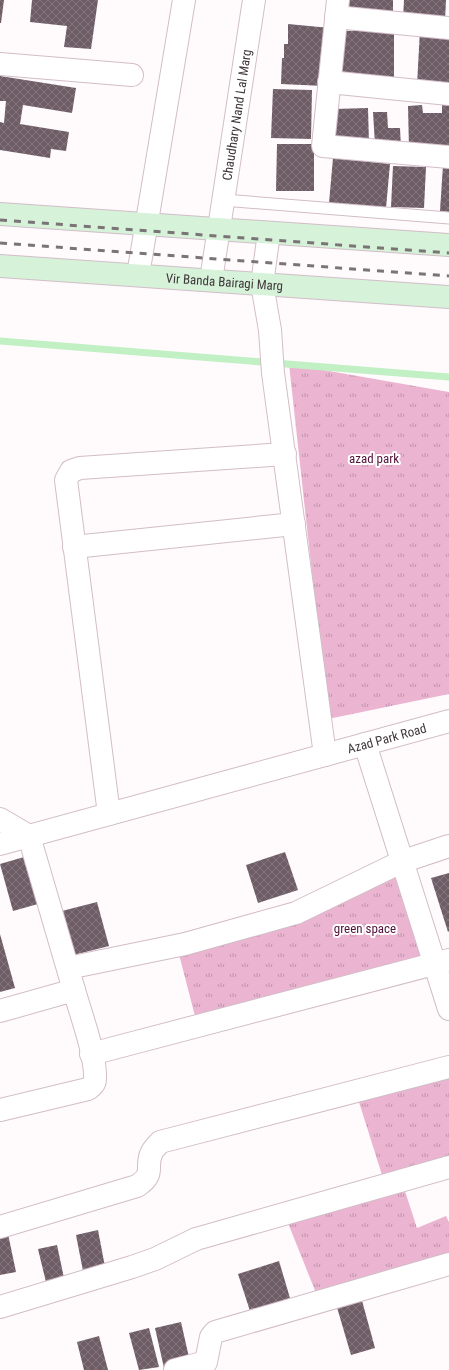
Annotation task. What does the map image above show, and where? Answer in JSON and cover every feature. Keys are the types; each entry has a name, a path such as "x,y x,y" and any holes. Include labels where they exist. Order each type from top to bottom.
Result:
{"main road":[{"path":"0,214 449,245"},
{"name":"Vir Banda Bairagi Marg","path":"0,266 449,297"}],"street":[{"path":"138,275 184,0"},
{"name":"Chaudhary Nand Lal Marg","path":"211,280 254,0"},
{"path":"449,28 337,8 323,146 449,157"},
{"path":"0,64 132,75"},
{"path":"329,82 449,94"},
{"path":"269,233 262,284 270,330 273,373 326,755"},
{"path":"109,814 66,480 71,471 80,468 285,454"},
{"path":"74,547 294,524"},
{"name":"Azad Park Road","path":"0,844 449,722"},
{"path":"365,744 401,862 442,962 449,1009"},
{"path":"0,819 29,836 74,990 91,1054 95,1080 94,1085 88,1089 0,1110"},
{"path":"68,968 185,944 296,913 401,862 449,846"},
{"path":"91,1054 442,962"},
{"path":"0,1011 74,990"},
{"path":"0,1227 137,1186 145,1181 149,1174 151,1152 160,1142 449,1067"},
{"path":"0,1307 138,1265 155,1259 196,1239 449,1167"},
{"path":"176,1370 206,1362 211,1337 215,1332 449,1264"}],"lane":[{"path":"223,200 449,218"}],"green space":[{"name":"azad park","path":"289,364 449,392 449,694 328,719"},
{"name":"green space","path":"394,870 424,958 196,1020 174,935 346,887"},
{"path":"449,1078 449,1158 382,1175 358,1099"},
{"path":"404,1188 417,1228 446,1216 449,1222 449,1255 316,1293 288,1223"}],"building":[{"path":"0,0 4,0 1,23 0,23"},
{"path":"32,0 98,0 91,49 64,47 67,26 30,22"},
{"path":"342,0 393,0 393,18 341,13"},
{"path":"404,0 446,0 445,20 403,19"},
{"path":"288,24 330,28 324,86 281,84 284,44 288,44"},
{"path":"394,30 394,84 340,78 340,31"},
{"path":"420,30 449,32 449,87 417,85"},
{"path":"0,76 76,88 72,113 23,105 20,124 69,132 66,151 51,149 50,158 0,150 0,122 4,123 6,101 0,101"},
{"path":"273,89 312,90 311,139 271,138"},
{"path":"442,104 449,104 449,149 409,149 408,106 422,105 423,113 442,113"},
{"path":"368,108 369,143 336,143 334,109"},
{"path":"373,112 387,112 388,128 400,128 401,148 375,145"},
{"path":"277,144 314,144 314,191 276,191"},
{"path":"333,158 390,164 386,208 329,203"},
{"path":"443,165 449,165 449,212 440,211"},
{"path":"393,166 426,167 424,208 391,207"},
{"path":"285,852 298,890 258,903 246,865"},
{"path":"31,855 45,902 13,911 0,864"},
{"path":"449,873 449,931 448,932 431,878"},
{"path":"97,902 109,946 70,956 58,912"},
{"path":"0,934 15,988 0,992"},
{"path":"98,1230 106,1272 84,1276 76,1235"},
{"path":"8,1234 16,1272 0,1275 0,1235"},
{"path":"57,1245 64,1278 46,1282 38,1249"},
{"path":"279,1261 290,1298 250,1311 238,1274"},
{"path":"361,1297 375,1348 351,1355 336,1304"},
{"path":"181,1322 190,1362 164,1368 155,1328"},
{"path":"149,1328 159,1367 139,1370 129,1333"},
{"path":"99,1336 108,1370 84,1370 77,1342"}],"waterway":[{"path":"0,341 449,377"}],"railway":[{"path":"0,220 449,253"},
{"path":"0,243 449,276"}]}
